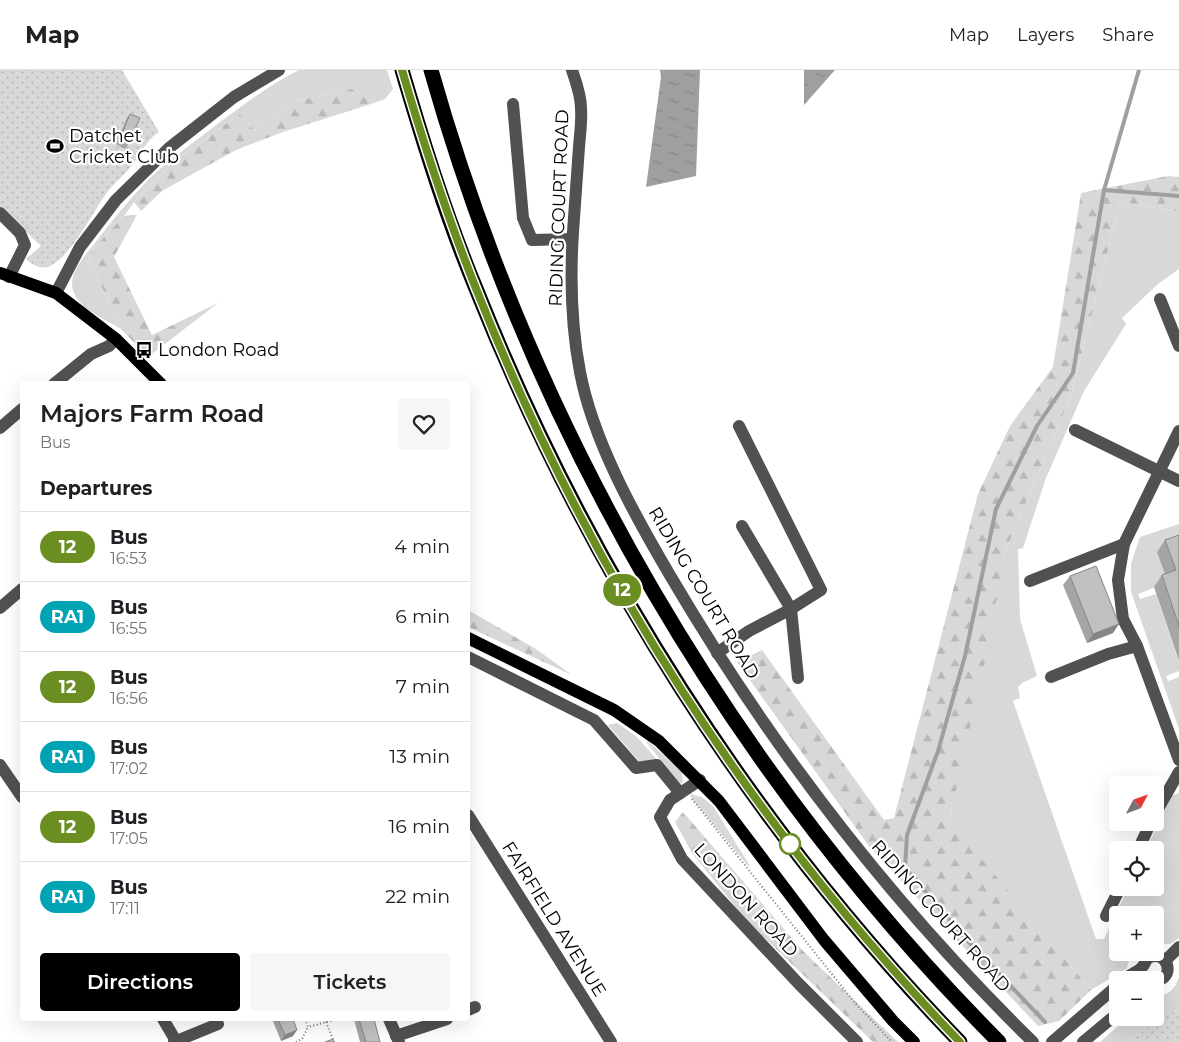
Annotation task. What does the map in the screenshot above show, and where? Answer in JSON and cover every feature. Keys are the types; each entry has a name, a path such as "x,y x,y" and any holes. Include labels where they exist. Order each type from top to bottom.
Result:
{"highway":[{"path":"402,70 432,170 491,326 559,474 627,599 692,705 775,824 814,875 877,951 960,1042"},
{"path":"431,70 460,166 506,290 533,354 584,462 642,571 685,644 727,709 800,812 894,928 953,995 999,1042"}],"main road":[{"path":"5,275 56,293 116,339 157,381"},
{"path":"470,639 614,710 659,741 719,801 824,940 893,1021 914,1042"}],"street":[{"path":"56,293 80,247 116,200 169,148 234,97 279,70"},
{"name":"RIDING COURT ROAD","path":"572,70 581,107 572,239 571,303 574,332 580,376 592,415 609,460 630,505 717,654 816,796 871,866 936,942 1034,1042"},
{"path":"513,104 523,218 532,240 572,239"},
{"path":"0,213 20,233 25,245 5,275"},
{"path":"1160,299 1179,346"},
{"path":"58,381 91,354 108,346 116,339"},
{"path":"0,428 20,412"},
{"path":"717,654 749,631 791,609 821,590 739,426"},
{"path":"1075,430 1179,481"},
{"path":"1179,431 1124,544 1118,580 1123,619 1137,646 1179,760"},
{"path":"742,526 791,609 798,678"},
{"path":"1030,581 1124,544"},
{"path":"0,608 20,590"},
{"path":"1051,676 1108,654 1137,646"},
{"path":"470,658 594,720 636,768 656,765 683,792"},
{"path":"0,765 20,794"},
{"path":"1164,798 1179,772"},
{"name":"LONDON ROAD","path":"700,780 670,800 660,816 682,859 799,984 857,1042"},
{"name":"FAIRFIELD AVENUE","path":"470,818 611,1042"},
{"path":"1106,916 1116,896"},
{"path":"1165,961 1179,947"},
{"path":"1144,971 1144,963 1150,957 1158,956 1167,964 1167,972 1164,976"},
{"path":"1137,971 1143,967"},
{"path":"1052,1042 1109,993"},
{"path":"1083,1042 1109,1020"},
{"path":"164,1021 175,1042 218,1024"},
{"path":"390,1021 398,1039 442,1021"}],"path":[{"path":"683,792 855,1004 892,1042"},
{"path":"305,1021 308,1027"},
{"path":"296,1042 302,1039 308,1027 330,1021"},
{"path":"326,1022 334,1042"}],"green space":[{"name":"Datchet Cricket Club","path":"0,70 122,70 159,132 144,147 130,168 109,190 66,253 58,261 47,267 37,266 26,259 41,246 0,207"},
{"path":"299,70 387,70 393,89 385,99 374,103 352,89 297,101 254,130 240,114 173,162 134,202 124,216 93,249 89,259 121,329 84,306 74,293 72,285 76,268 139,189 163,166 220,122 249,101"},
{"path":"352,89 374,103 283,132 236,150 162,191 141,211 134,202 173,162 240,114 254,130 297,101"},
{"path":"1168,176 1179,177 1179,212 1120,202 1071,396 1003,557 990,640 949,820 1091,990 1059,1021 1038,1026 871,849 737,662 762,650 884,820 894,818 978,494 1010,426 1053,367 1081,193"},
{"path":"1120,202 1179,212 1179,269 1158,284 1122,318 1126,324 1084,391 1046,478 1023,548 1018,549 1020,619 1037,676 1018,687 1020,698 1013,701 1096,939 1104,939 1109,928 1109,961 1129,961 1127,968 1122,971 1109,971 1109,979 1091,990 949,821 1003,557 1071,396"},
{"path":"137,215 114,257 152,335 218,303 148,357 121,329 89,259 93,249 124,216"},
{"path":"1179,524 1179,544 1168,582 1138,594 1140,599 1156,594 1179,662 1179,671 1166,676 1168,681 1179,677 1179,729 1131,592 1131,564 1140,537"},
{"path":"470,611 536,649 572,675 470,628"},
{"path":"617,723 637,737 658,761 642,765 608,725"},
{"path":"648,741 682,772 683,782 680,784 646,742"},
{"path":"1179,793 1179,938 1170,944 1164,944 1164,906 1120,906 1124,896 1164,896 1164,841 1150,841 1155,831 1164,831 1164,811 1171,796"},
{"path":"691,794 702,797 713,806 750,866 748,866 690,796"},
{"path":"683,812 803,951 898,1042 873,1042 746,920 692,853 675,822"},
{"path":"1179,977 1179,1009 1164,1016 1164,995 1175,985"},
{"path":"1179,1009 1179,1042 1129,1042 1149,1026 1164,1026 1164,1016"},
{"path":"1118,1026 1149,1026 1129,1042 1100,1042"}],"water":[{"path":"660,70 700,70 696,176 646,187 661,77"},
{"path":"804,70 835,70 804,105"}],"building":[{"name":"Datchet Cricket Club","path":"130,114 140,118 129,143 120,138"},
{"path":"1179,535 1179,626 1162,575 1176,570 1165,540"},
{"path":"1096,566 1119,624 1093,634 1070,576"},
{"path":"279,1021 294,1021 297,1030 285,1035"},
{"path":"360,1021 375,1021 380,1042 366,1042"}],"waterway":[{"path":"1045,1022 966,939 905,868 907,835 938,751 965,656 996,509 1037,426 1073,373 1104,190 1139,70"},
{"path":"1104,190 1179,196"}],"bus line":[{"name":"12","path":"402,70 432,170 476,290 523,399 559,474 612,574 692,705 768,815 814,875 877,951 960,1042"}],"place":[{"name":"Datchet Cricket Club","path":"55,146"},
{"name":"London Road","path":"144,350"}]}
